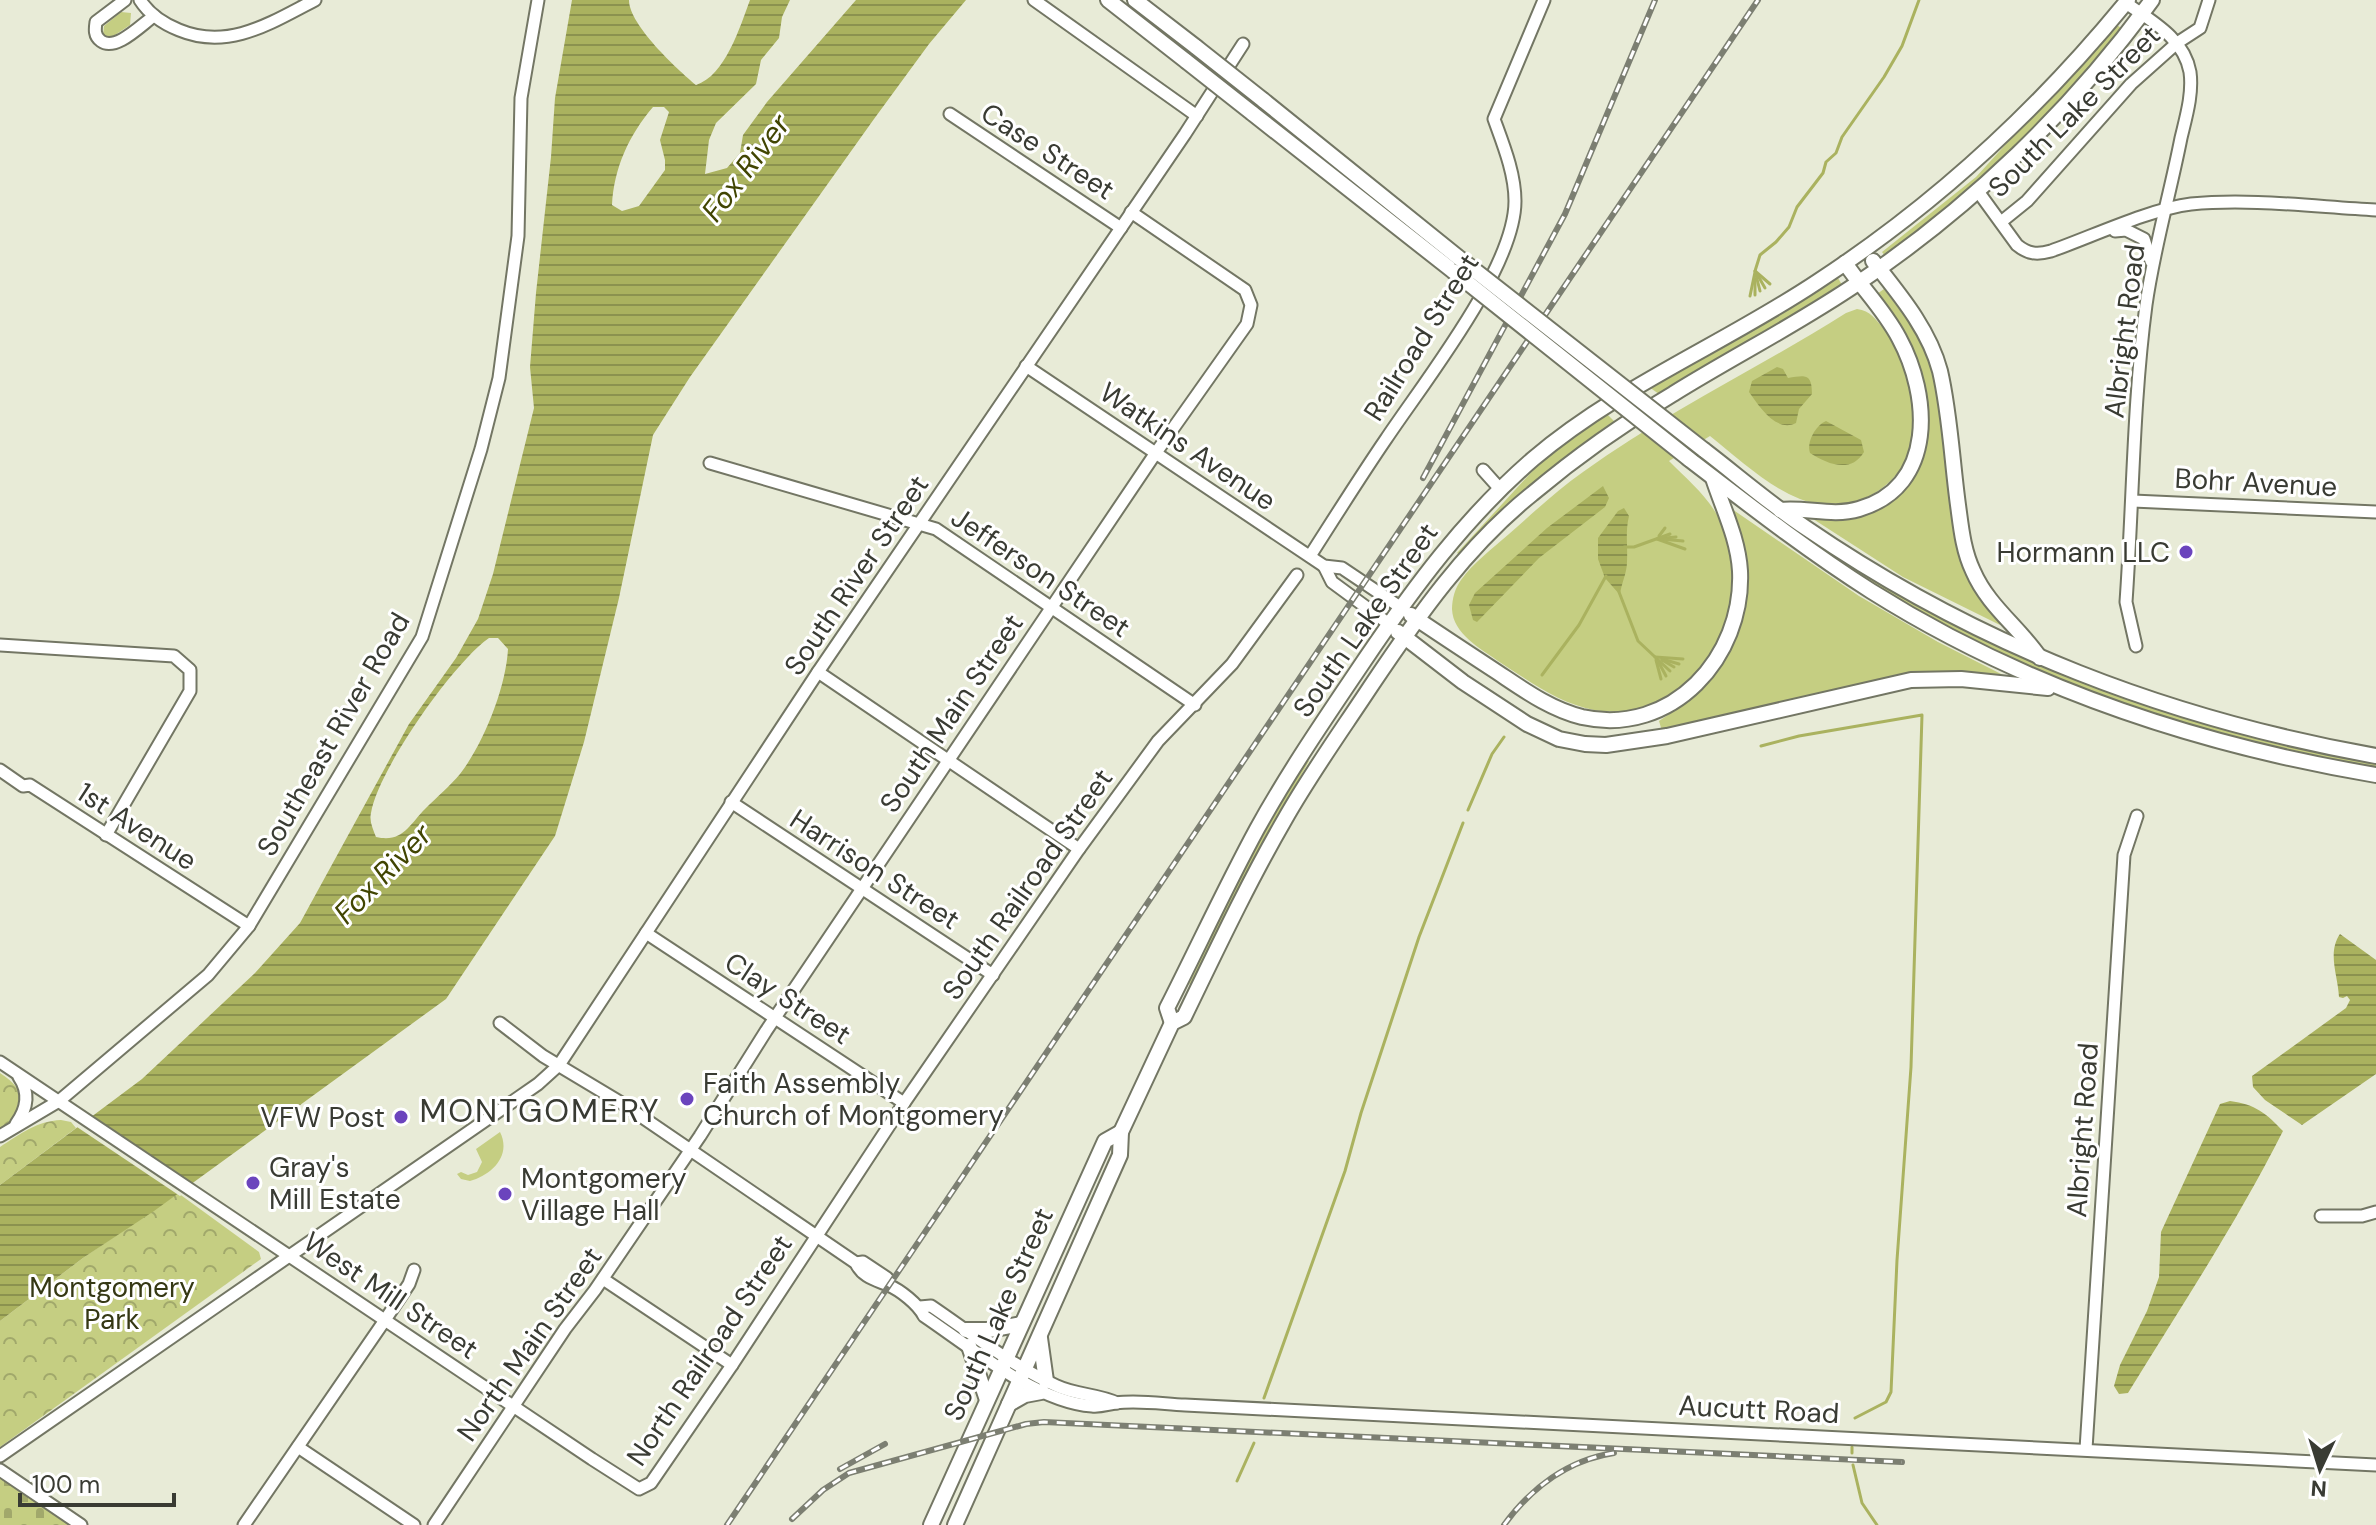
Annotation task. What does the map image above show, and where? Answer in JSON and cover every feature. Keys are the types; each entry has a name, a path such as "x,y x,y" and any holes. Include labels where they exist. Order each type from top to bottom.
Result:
{"main road":[{"path":"1108,0 1252,113 1780,510 1853,559 1918,597 2041,658 2102,684 2195,715 2283,738 2376,756"},
{"path":"1135,0 1263,100 1689,459 1872,592 1965,644 2064,690 2208,739 2261,753 2376,775"},
{"name":"South Lake Street","path":"955,1525 1120,1155 1121,1132 1172,1023 1184,1017 1287,815 1439,589 1483,539 1561,471 1668,396 1859,283 1977,190 2063,107 2152,0"},
{"name":"South Lake Street","path":"1172,1023 1167,1008 1256,831 1300,757 1400,607 1450,542 1500,489 1591,415 1771,311 1865,250 1954,179 2033,106 2127,2"},
{"path":"1865,250 1920,326 1940,371 1963,539 1972,570 1996,608 2041,658"},
{"path":"1780,510 1802,508 1837,513 1868,506 1883,497 1904,477 1917,450 1922,410 1912,368 1897,334 1845,263"},
{"path":"1400,607 1560,710 1608,721 1653,712 1686,693 1711,669 1727,643 1736,617 1740,590 1739,561 1713,478"},
{"path":"1389,624 1463,682 1527,724 1559,739 1585,744 1606,745 1667,736 1911,680 1961,679 2064,690"},
{"name":"South Lake Street","path":"931,1525 1105,1141 1121,1132"},
{"path":"966,1330 990,1330 1021,1324"},
{"path":"1009,1404 1044,1387 1040,1334"},
{"path":"969,1346 987,1400"}],"street":[{"path":"125,0 96,22 96,34 101,41 117,43 154,16"},
{"path":"140,0 154,16 171,27 197,36 225,38 257,30 315,0"},
{"name":"Southeast River Road","path":"0,1136 59,1101 208,975 249,926 422,637 481,449 499,378 518,236 521,98 538,0"},
{"path":"1034,0 1197,116"},
{"name":"Railroad Street","path":"1310,556 1364,470 1470,316 1496,265 1511,227 1515,202 1505,152 1494,119 1544,0"},
{"name":"South Lake Street","path":"2001,222 2027,201 2131,84 2177,43 2200,28 2209,0"},
{"path":"2127,2 2177,43"},
{"name":"Albright Road","path":"2136,646 2126,602 2146,307 2190,90 2189,67 2177,43"},
{"name":"South River Street","path":"0,1456 538,1084 559,1065 818,672 1243,44"},
{"name":"Case Street","path":"950,114 1121,228"},
{"path":"1977,190 2017,245 2031,253 2051,251 2167,209 2191,204 2376,210"},
{"name":"Case Street","path":"1131,212 1245,290 1251,305"},
{"path":"2106,231 2126,230 2144,239 2150,251 2152,270"},
{"name":"South Main Street","path":"690,1150 948,760 1247,324 1251,305"},
{"name":"Watkins Avenue","path":"1026,366 1310,556 1324,566 1332,582 1389,624"},
{"name":"Jefferson Street","path":"710,463 936,529 1195,705"},
{"path":"1483,470 1500,489"},
{"name":"Bohr Avenue","path":"2133,501 2376,512"},
{"name":"Watkins Avenue","path":"1324,566 1342,568 1400,607"},
{"name":"South Railroad Street","path":"816,1236 1079,849 1158,741 1232,664 1297,575"},
{"path":"0,645 174,656 190,670 190,691 106,835"},
{"path":"818,672 1079,849"},
{"name":"1st Avenue","path":"0,770 23,786 30,785 249,926"},
{"name":"Harrison Street","path":"731,802 993,975"},
{"name":"Albright Road","path":"2086,1449 2124,855 2137,816"},
{"name":"Clay Street","path":"646,933 904,1103"},
{"path":"500,1023 543,1056 623,1104 856,1263 863,1262 887,1278 887,1284 920,1307 924,1316 969,1346 1004,1362"},
{"name":"West Mill Street","path":"0,1062 639,1489"},
{"path":"12,1129 26,1105 25,1088 17,1073"},
{"name":"North Main Street","path":"434,1525 690,1150"},
{"path":"2321,1216 2362,1216 2376,1212"},
{"name":"North Railroad Street","path":"639,1489 651,1483 816,1236"},
{"path":"244,1525 409,1284 414,1270"},
{"path":"603,1279 732,1365"},
{"path":"920,1307 931,1306 1004,1362"},
{"name":"Aucutt Road","path":"1004,1362 1044,1387 1106,1397 1117,1403 2376,1465"},
{"path":"298,1447 414,1525"},
{"path":"0,1470 81,1525"}],"green space":[{"path":"121,12 131,13 130,25 109,39 103,36 104,26"},
{"path":"2116,24 2122,29 2039,121 1980,178 1885,256 1882,252 1976,177"},
{"path":"1838,278 1842,285 1839,287 1659,394 1649,387"},
{"path":"1884,289 1914,329 1927,356 1936,388 1951,503 2000,625 1903,577 1810,517 1836,519 1879,506 1926,436 1927,409 1920,371 1902,331 1877,294"},
{"path":"1857,309 1872,316 1893,341 1906,368 1914,399 1912,444 1905,461 1883,488 1868,497 1835,505 1800,499 1764,479 1710,436 1669,461 1717,514 1727,537 1733,569 1731,602 1722,633 1707,661 1686,684 1659,702 1629,711 1594,710 1544,690 1483,651 1462,633 1452,609 1459,583 1477,562 1554,494 1647,430"},
{"path":"1606,413 1616,423 1480,533 1460,555 1457,553 1539,464"},
{"path":"1729,507 1859,596 1938,642 2007,677 1958,673 1902,674 1662,731 1659,721 1697,691 1713,673 1737,632 1744,609 1746,560"},
{"path":"1797,530 1932,611 2002,647 2074,678 2222,728 2376,762 2376,769 2240,740 2174,721 2043,673 1919,611 1826,554"},
{"path":"1306,759 1309,761 1261,848 1192,986 1189,984 1241,874"},
{"path":"0,1073 16,1087 21,1101 16,1115 0,1130"},
{"path":"61,1120 71,1122 76,1128 0,1185 0,1147 36,1126"},
{"path":"500,1132 503,1149 497,1163 478,1178 470,1181 461,1179 457,1174 461,1172 468,1175 477,1172 482,1162 476,1149"},
{"name":"Montgomery Park","path":"178,1193 259,1252 261,1259 0,1447 0,1321 83,1258"},
{"path":"0,1478 69,1525 0,1525"}],"water":[{"name":"Fox River","path":"572,0 629,0 631,10 645,34 696,85 715,72 723,61 750,0 790,0 782,17 779,38 761,60 756,84 716,123 709,140 705,174 727,168 740,153 743,135 767,102 856,0 966,0 874,119 690,377 653,435 619,598 584,742 555,836 446,999 154,1211 83,1258 0,1321 0,1185 142,1079 255,973 300,923 409,724 456,658 478,619 493,574 534,408 530,367 555,98","holes":["653,107 664,107 669,112 660,140 665,170 639,206 622,211 612,205 620,165 630,141","489,638 498,638 508,649 498,697 477,747 460,774 405,831 393,837 376,837 371,813 387,771 438,693 456,670"]},
{"path":"1777,367 1783,369 1788,378 1806,377 1812,387 1812,394 1799,409 1796,423 1789,425 1775,421 1749,392 1752,381"},
{"path":"1826,421 1861,440 1864,452 1859,459 1838,465 1810,453 1813,434"},
{"path":"1603,486 1609,498 1605,507 1539,558 1477,622 1473,620 1469,605 1475,593 1547,528"},
{"path":"1624,508 1629,516 1627,562 1620,595 1605,578 1598,559 1598,538 1618,511"},
{"path":"2340,934 2376,960 2376,1074 2302,1125 2265,1100 2253,1087 2252,1076 2346,1008 2350,1000 2347,996 2339,997 2334,964 2334,949"},
{"path":"2230,1101 2260,1111 2283,1131 2228,1231 2128,1393 2119,1394 2114,1386 2120,1365 2147,1311 2159,1277 2161,1232 2220,1104"}],"pier":[{"path":"90,1114 195,1185 180,1196 74,1125"}],"waterway":[{"path":"1760,291 1755,271 1760,255 1789,227 1797,207 1823,173 1826,162 1836,153 1842,137 1884,77 1902,46 1919,0"},
{"path":"1755,271 1770,284"},
{"path":"1750,296 1755,272"},
{"path":"1757,274 1765,288"},
{"path":"1755,279 1755,295"},
{"path":"1659,536 1665,528"},
{"path":"1624,547 1634,547 1670,534"},
{"path":"1665,538 1676,537"},
{"path":"1657,539 1685,549"},
{"path":"1661,539 1683,541"},
{"path":"1542,675 1579,625 1606,576"},
{"path":"1619,592 1638,641 1670,671"},
{"path":"1655,657 1683,659"},
{"path":"1662,659 1679,664"},
{"path":"1656,660 1661,679"},
{"path":"1662,660 1674,667"},
{"path":"1659,663 1666,676"},
{"path":"1761,746 1799,736 1922,715 1911,1067 1891,1392 1886,1402 1855,1418"},
{"path":"1468,810 1492,754 1504,737"},
{"path":"1264,1398 1345,1171 1419,937 1463,823"},
{"path":"1237,1481 1254,1443"},
{"path":"1852,1447 1852,1453"},
{"path":"1853,1465 1862,1503 1877,1525"}],"railway":[{"path":"1423,478 1565,214 1655,0"},
{"path":"727,1525 1758,0"},
{"path":"792,1519 823,1490 849,1473 1026,1424 1044,1422 1902,1462"},
{"path":"840,1469 885,1444"},
{"path":"1504,1525 1526,1499 1552,1478 1581,1462 1614,1453"}],"place":[{"name":"Hormann LLC","path":"2186,552"},
{"name":"Faith Assembly Church of Montgomery","path":"687,1099"},
{"name":"VFW Post","path":"401,1117"},
{"name":"Gray's Mill Estate","path":"253,1183"},
{"name":"Montgomery Village Hall","path":"505,1194"}],"district":[{"name":"MONTGOMERY","path":"540,1111"}]}
